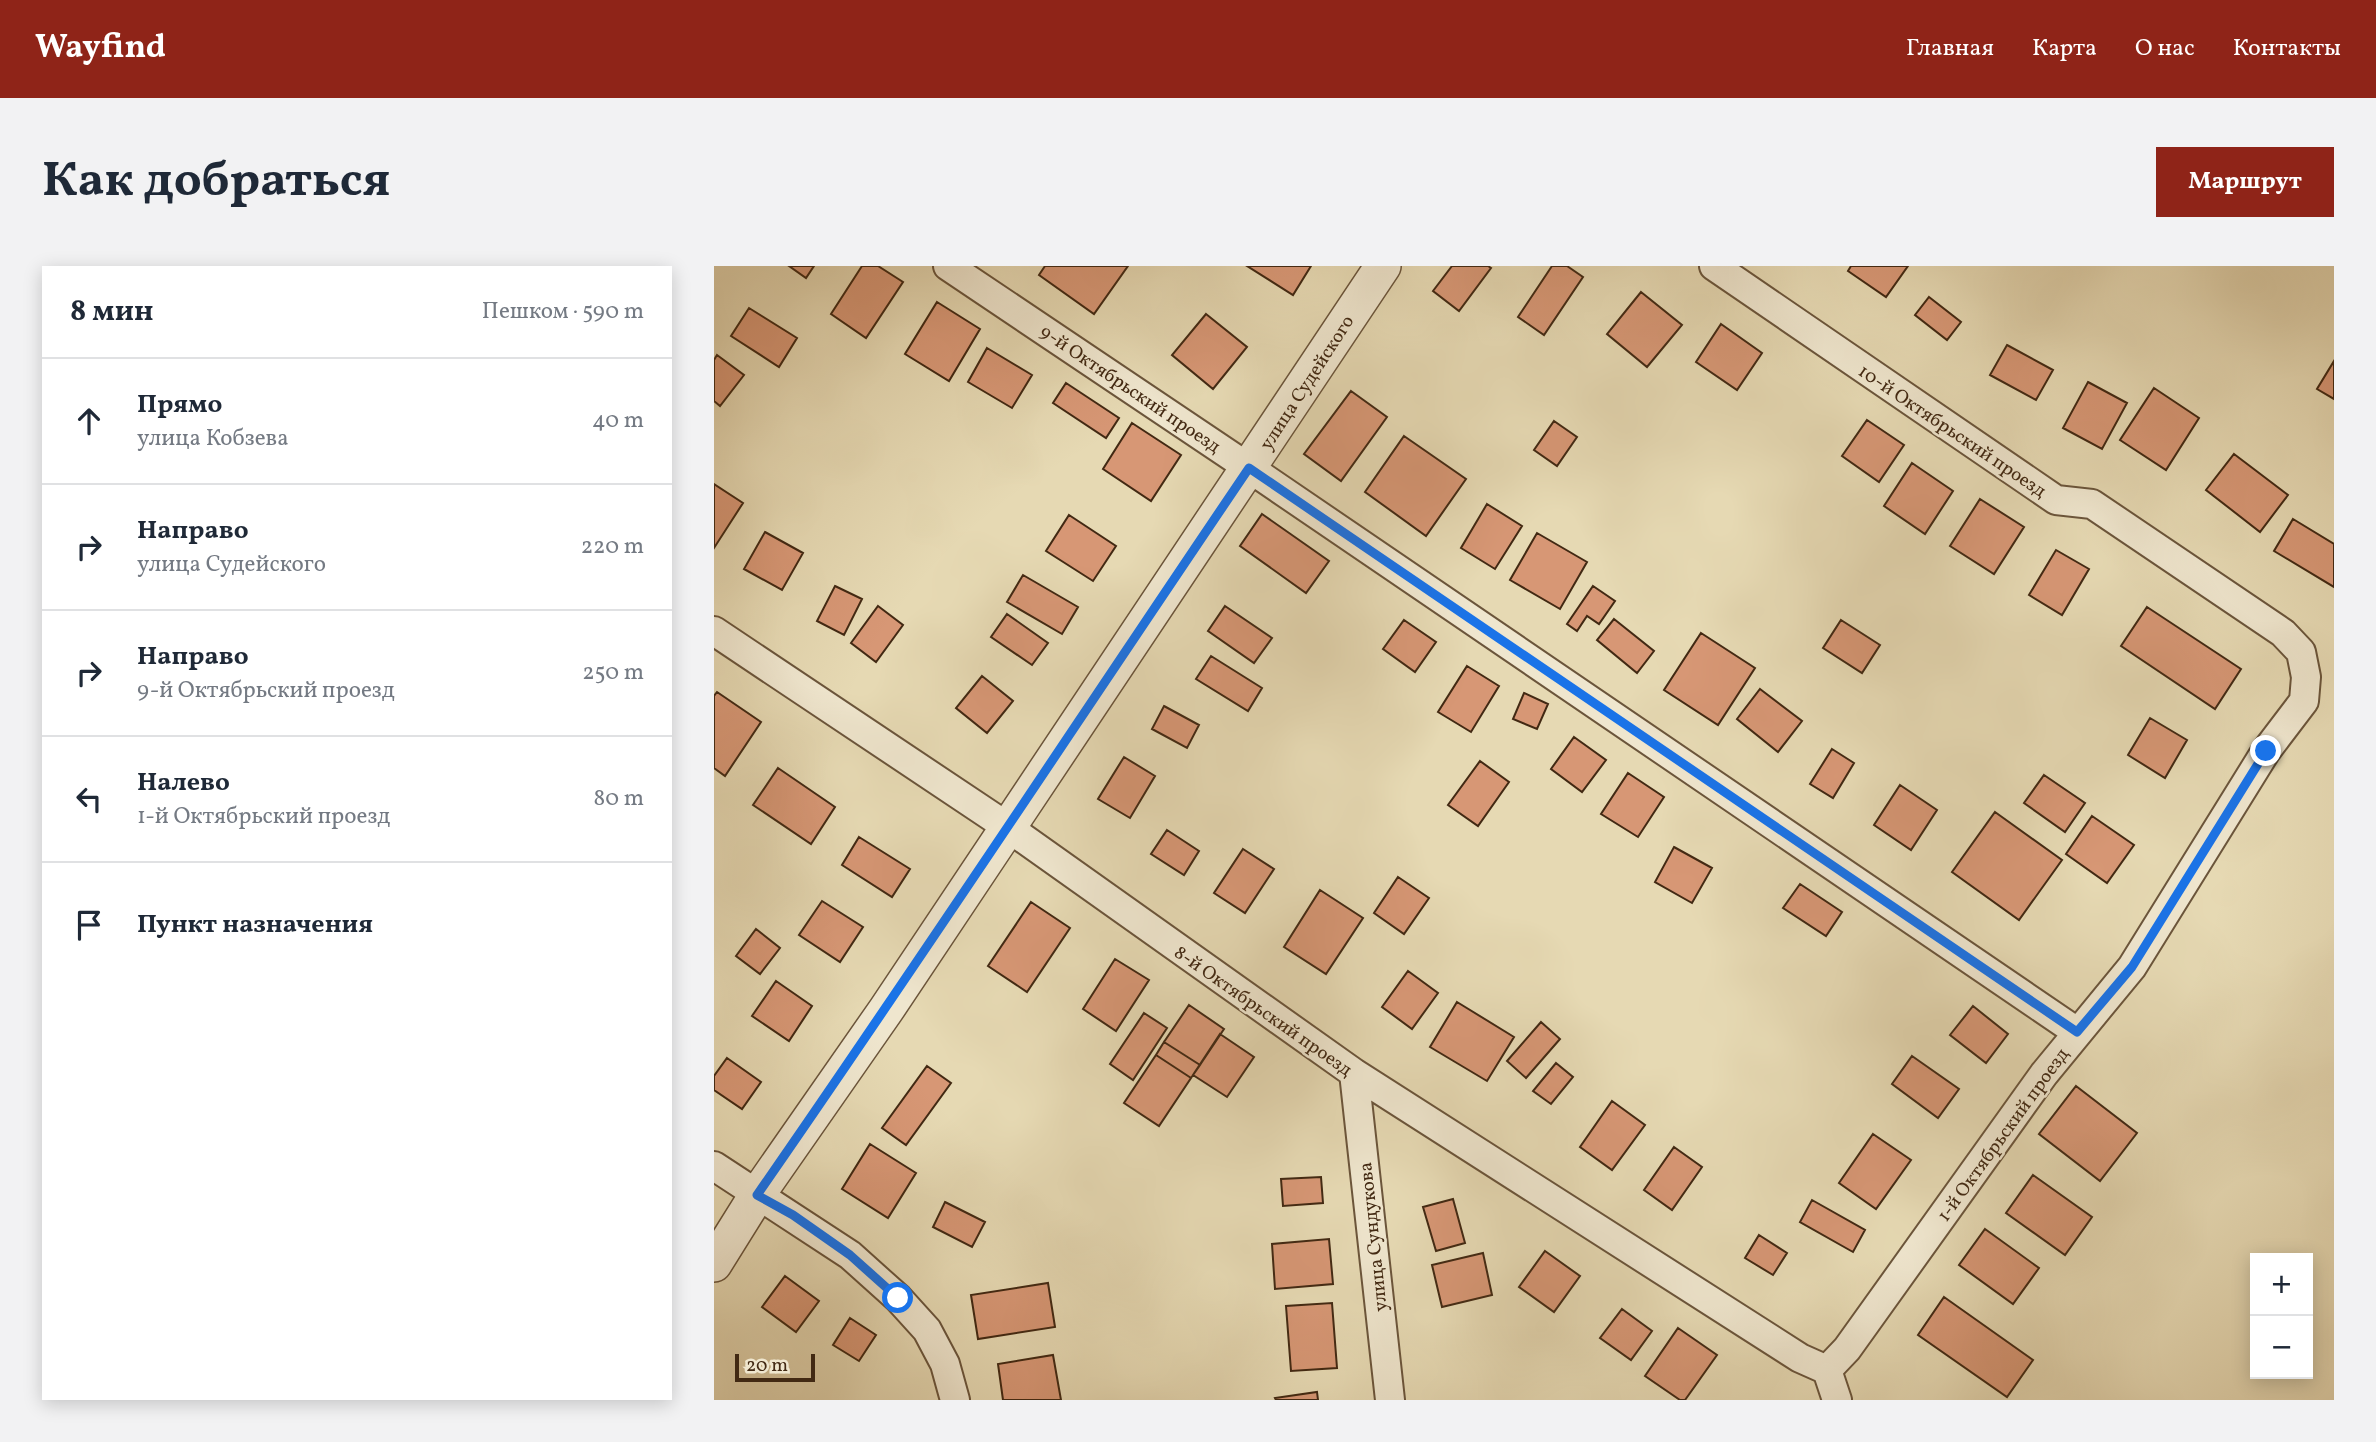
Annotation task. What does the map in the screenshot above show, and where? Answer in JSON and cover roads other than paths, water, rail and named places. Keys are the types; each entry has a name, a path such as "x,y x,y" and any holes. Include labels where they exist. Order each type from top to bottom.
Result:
{"street":[{"name":"9-й Октябрьский проезд","path":"948,266 2077,1032"},
{"name":"улица Судейского","path":"714,1265 757,1195 886,1010 1006,826 1249,468 1382,266"},
{"name":"10-й Октябрьский проезд","path":"1713,266 2056,500 2092,504 2283,633 2301,652"},
{"name":"8-й Октябрьский проезд","path":"714,631 1006,826 1353,1073 1800,1358 1827,1370"},
{"name":"1-й Октябрьский проезд","path":"1827,1370 1847,1349 2044,1074 2132,967 2266,751 2304,701 2306,677 2301,652"},
{"name":"улица Сундукова","path":"1353,1073 1390,1400"},
{"path":"714,1166 793,1215 850,1255 898,1298 927,1330 945,1364 955,1400"},
{"path":"1827,1370 1836,1400"}]}
